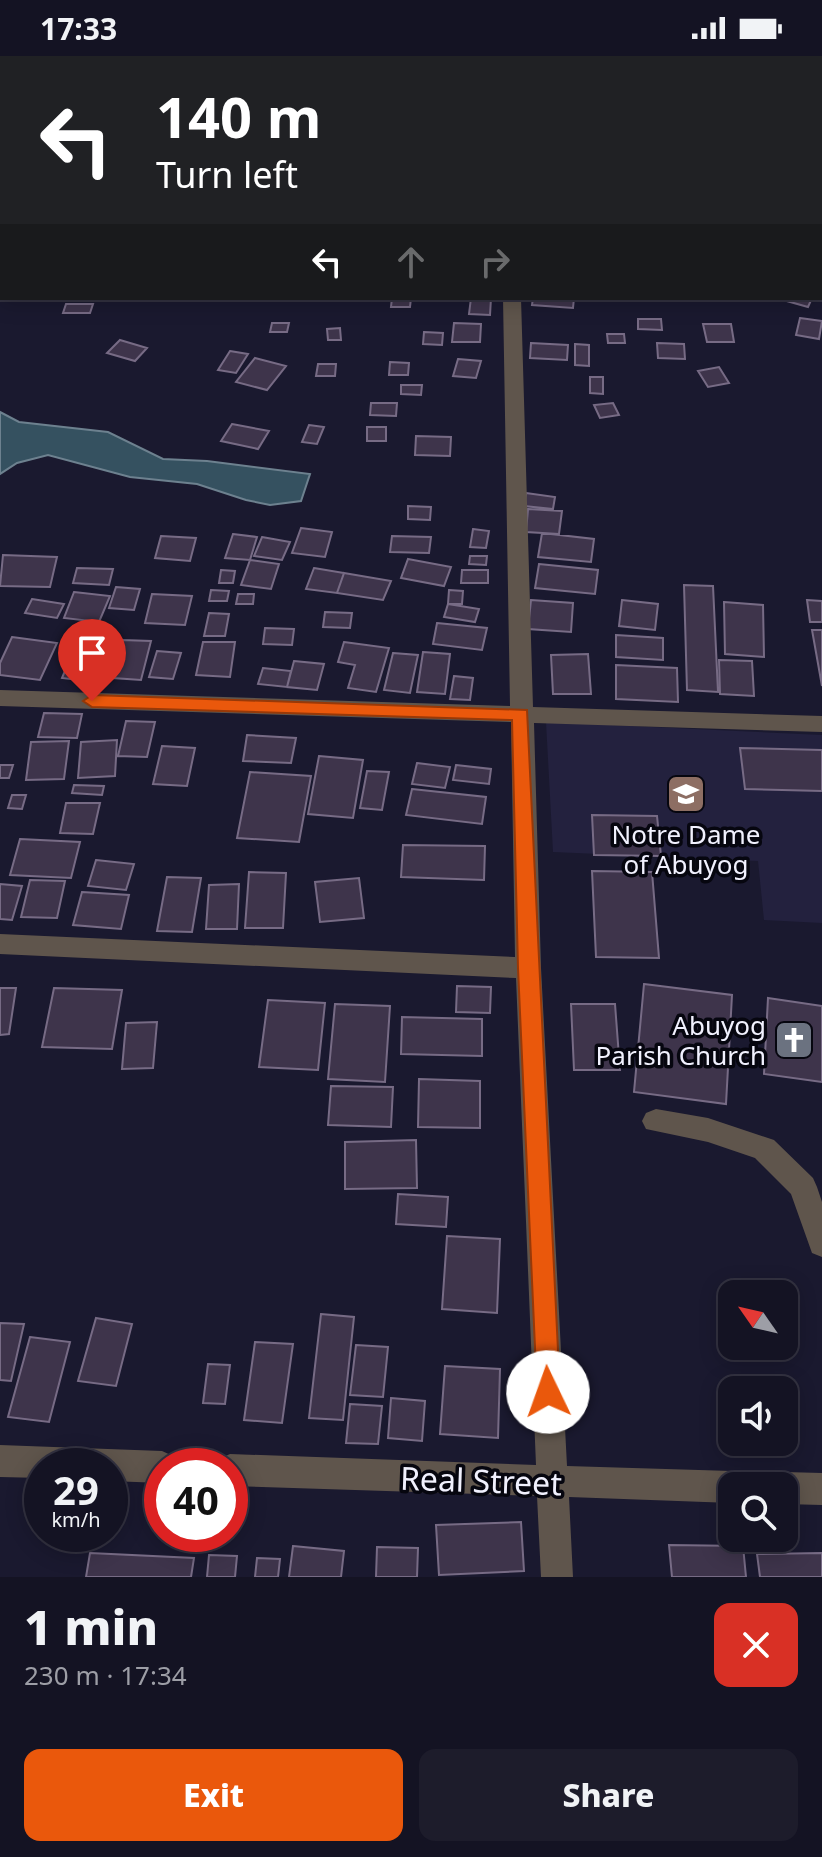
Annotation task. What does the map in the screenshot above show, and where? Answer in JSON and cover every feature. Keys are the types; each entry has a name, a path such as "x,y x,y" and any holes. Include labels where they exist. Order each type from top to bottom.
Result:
{"street":[{"path":"512,300 528,968 557,1577"},
{"path":"0,698 822,724"},
{"path":"0,944 528,968"},
{"path":"656,1121 708,1130 764,1149 803,1187 822,1244"},
{"path":"0,1461 144,1466"},
{"name":"Real Street","path":"248,1471 718,1487"},
{"path":"798,1488 822,1489"}],"shaded area":[{"name":"Notre Dame of Abuyog","path":"546,722 822,735 822,923 764,920 758,861 553,852"}],"water":[{"path":"0,412 19,422 108,432 163,459 207,461 310,474 301,501 270,505 197,484 130,477 48,455 17,463 0,474"}],"building":[{"path":"392,300 411,300 410,307 391,307"},
{"path":"471,300 491,300 490,315 469,314"},
{"path":"533,300 574,300 573,308 532,305"},
{"path":"783,300 811,300 808,307"},
{"path":"66,304 93,304 90,313 63,313"},
{"path":"800,318 822,321 819,339 796,335"},
{"path":"638,319 661,319 662,330 638,329"},
{"path":"272,323 289,323 287,332 270,332"},
{"path":"454,323 481,324 480,342 452,342"},
{"path":"703,324 731,324 734,342 707,342"},
{"path":"340,328 341,340 328,340 327,329"},
{"path":"424,332 443,333 442,345 423,344"},
{"path":"607,334 624,334 625,343 608,343"},
{"path":"120,340 147,348 135,361 107,353"},
{"path":"531,343 568,345 567,360 530,358"},
{"path":"657,343 684,344 685,359 658,358"},
{"path":"575,344 589,345 589,366 575,365"},
{"path":"230,351 248,354 236,373 218,370"},
{"path":"255,358 286,366 267,390 236,382"},
{"path":"458,359 481,361 476,378 453,376"},
{"path":"390,362 409,363 408,375 389,375"},
{"path":"318,364 336,364 335,376 316,376"},
{"path":"719,367 729,383 708,387 698,371"},
{"path":"590,377 603,377 603,394 590,393"},
{"path":"401,385 422,385 421,395 401,394"},
{"path":"371,403 397,403 396,416 370,415"},
{"path":"613,403 619,415 600,418 594,405"},
{"path":"232,424 269,431 258,449 221,441"},
{"path":"309,425 324,427 317,444 302,442"},
{"path":"367,427 386,427 386,441 367,441"},
{"path":"416,436 451,437 450,456 415,455"},
{"path":"526,493 555,497 553,509 524,506"},
{"path":"408,506 431,507 430,520 408,519"},
{"path":"528,509 562,511 559,534 526,532"},
{"path":"301,528 332,532 325,557 292,553"},
{"path":"473,529 489,531 486,548 470,547"},
{"path":"542,533 594,539 591,562 538,557"},
{"path":"233,534 257,537 250,560 225,558"},
{"path":"161,536 196,538 190,561 155,558"},
{"path":"392,536 431,537 429,553 390,552"},
{"path":"262,537 290,542 282,560 254,556"},
{"path":"3,555 57,557 50,587 0,586"},
{"path":"470,556 487,556 486,565 469,564"},
{"path":"408,559 451,567 444,586 401,578"},
{"path":"250,560 279,564 271,589 241,585"},
{"path":"539,564 598,570 595,594 535,588"},
{"path":"77,568 113,569 109,585 73,583"},
{"path":"314,568 344,573 337,593 306,589"},
{"path":"221,570 235,571 233,583 219,583"},
{"path":"462,570 488,570 488,583 461,583"},
{"path":"344,573 391,581 383,600 337,593"},
{"path":"684,585 713,586 718,692 687,690"},
{"path":"116,587 140,589 134,610 109,608"},
{"path":"211,590 229,591 227,601 209,601"},
{"path":"449,590 463,591 462,604 448,604"},
{"path":"74,592 110,596 99,622 64,618"},
{"path":"152,594 192,596 185,625 145,623"},
{"path":"238,594 254,594 253,604 236,604"},
{"path":"32,599 64,604 57,618 25,613"},
{"path":"531,600 573,603 571,632 528,629"},
{"path":"622,600 658,604 655,630 619,626"},
{"path":"807,600 822,601 822,622 810,622"},
{"path":"724,602 763,605 764,657 725,654"},
{"path":"448,604 479,609 475,622 444,617"},
{"path":"325,612 352,613 350,628 323,627"},
{"path":"209,613 229,614 225,636 204,636"},
{"path":"437,623 487,628 482,650 433,644"},
{"path":"265,628 294,629 292,645 263,644"},
{"path":"812,630 822,630 822,686"},
{"path":"616,635 663,638 663,660 616,657"},
{"path":"12,637 57,643 40,680 0,675 0,663"},
{"path":"122,640 151,641 141,680 113,678"},
{"path":"203,642 235,642 230,677 196,675"},
{"path":"344,642 389,648 376,692 348,688 355,665 338,662"},
{"path":"75,647 115,651 102,683 62,678"},
{"path":"157,651 181,653 173,679 149,677"},
{"path":"423,652 450,654 445,694 417,692"},
{"path":"393,653 418,655 410,693 384,690"},
{"path":"588,654 591,694 553,694 551,655"},
{"path":"719,660 752,661 754,696 720,694"},
{"path":"294,661 324,664 317,690 287,687"},
{"path":"616,665 677,668 678,702 616,699"},
{"path":"263,668 291,671 287,687 258,684"},
{"path":"454,676 473,678 470,700 450,699"},
{"path":"44,713 82,714 77,738 38,737"},
{"path":"126,721 155,722 147,757 118,756"},
{"path":"247,735 296,738 291,763 243,761"},
{"path":"117,740 115,776 78,778 81,742"},
{"path":"69,741 64,779 26,780 31,742"},
{"path":"162,746 195,748 187,786 153,784"},
{"path":"740,748 822,750 822,791 745,789"},
{"path":"319,756 363,760 353,818 308,814"},
{"path":"417,763 450,767 445,788 412,784"},
{"path":"0,765 13,765 9,778 0,778"},
{"path":"456,765 491,769 489,784 453,780"},
{"path":"367,771 389,772 382,810 360,808"},
{"path":"250,772 311,776 299,842 237,838"},
{"path":"74,785 104,786 102,795 72,793"},
{"path":"412,789 486,797 482,824 406,815"},
{"path":"12,795 26,795 22,809 8,808"},
{"path":"66,803 100,803 93,834 60,833"},
{"path":"592,815 657,816 661,856 594,855"},
{"path":"20,839 80,842 71,878 10,875"},
{"path":"403,845 485,846 484,880 401,877"},
{"path":"96,860 134,864 126,890 88,886"},
{"path":"592,871 652,872 659,958 596,957"},
{"path":"249,872 286,873 283,928 245,928"},
{"path":"167,877 201,878 192,932 157,931"},
{"path":"359,878 364,918 320,922 315,882"},
{"path":"30,880 65,881 57,918 21,917"},
{"path":"0,884 22,886 12,920 0,919"},
{"path":"239,884 237,929 206,929 209,885"},
{"path":"82,892 129,895 121,929 73,925"},
{"path":"644,984 732,995 726,1104 634,1092"},
{"path":"457,986 491,987 490,1013 456,1012"},
{"path":"0,988 16,988 9,1034 0,1035"},
{"path":"54,988 122,990 112,1049 42,1047"},
{"name":"Abuyog Parish Church","path":"768,998 822,1006 822,1082 764,1074"},
{"path":"268,1000 325,1003 318,1070 259,1067"},
{"path":"335,1004 390,1006 385,1082 328,1079"},
{"path":"571,1004 615,1004 620,1070 574,1070"},
{"path":"402,1017 482,1019 482,1056 401,1054"},
{"path":"157,1022 153,1068 122,1069 126,1023"},
{"path":"419,1079 480,1081 480,1128 418,1127"},
{"path":"331,1086 393,1087 391,1127 328,1125"},
{"path":"416,1140 417,1188 345,1189 345,1142"},
{"path":"398,1194 448,1197 446,1227 396,1224"},
{"path":"447,1236 500,1239 497,1313 442,1309"},
{"path":"321,1314 354,1317 343,1420 309,1418"},
{"path":"96,1318 132,1324 116,1386 78,1381"},
{"path":"0,1323 24,1324 11,1381 0,1380"},
{"path":"30,1337 70,1342 49,1422 8,1417"},
{"path":"255,1342 293,1344 282,1423 244,1420"},
{"path":"356,1345 388,1347 383,1397 350,1395"},
{"path":"208,1364 230,1365 225,1404 203,1403"},
{"path":"445,1366 500,1369 498,1438 440,1434"},
{"path":"391,1398 425,1401 422,1441 388,1438"},
{"path":"350,1404 382,1406 378,1444 346,1443"},
{"path":"521,1522 524,1571 439,1575 436,1525"},
{"path":"669,1545 718,1546 718,1552 744,1552 746,1577 672,1577"},
{"path":"293,1546 344,1551 341,1577 289,1577"},
{"path":"377,1547 418,1548 417,1577 376,1577"},
{"path":"90,1553 194,1558 191,1577 86,1577"},
{"path":"822,1553 822,1577 760,1577 757,1554"},
{"path":"209,1555 237,1556 235,1577 207,1577"},
{"path":"257,1558 280,1559 278,1577 255,1577"}],"place":[{"name":"Notre Dame of Abuyog","path":"686,794"},
{"name":"Abuyog Parish Church","path":"794,1040"}],"route":[{"path":"92,701 521,714 528,968 548,1392"}]}
